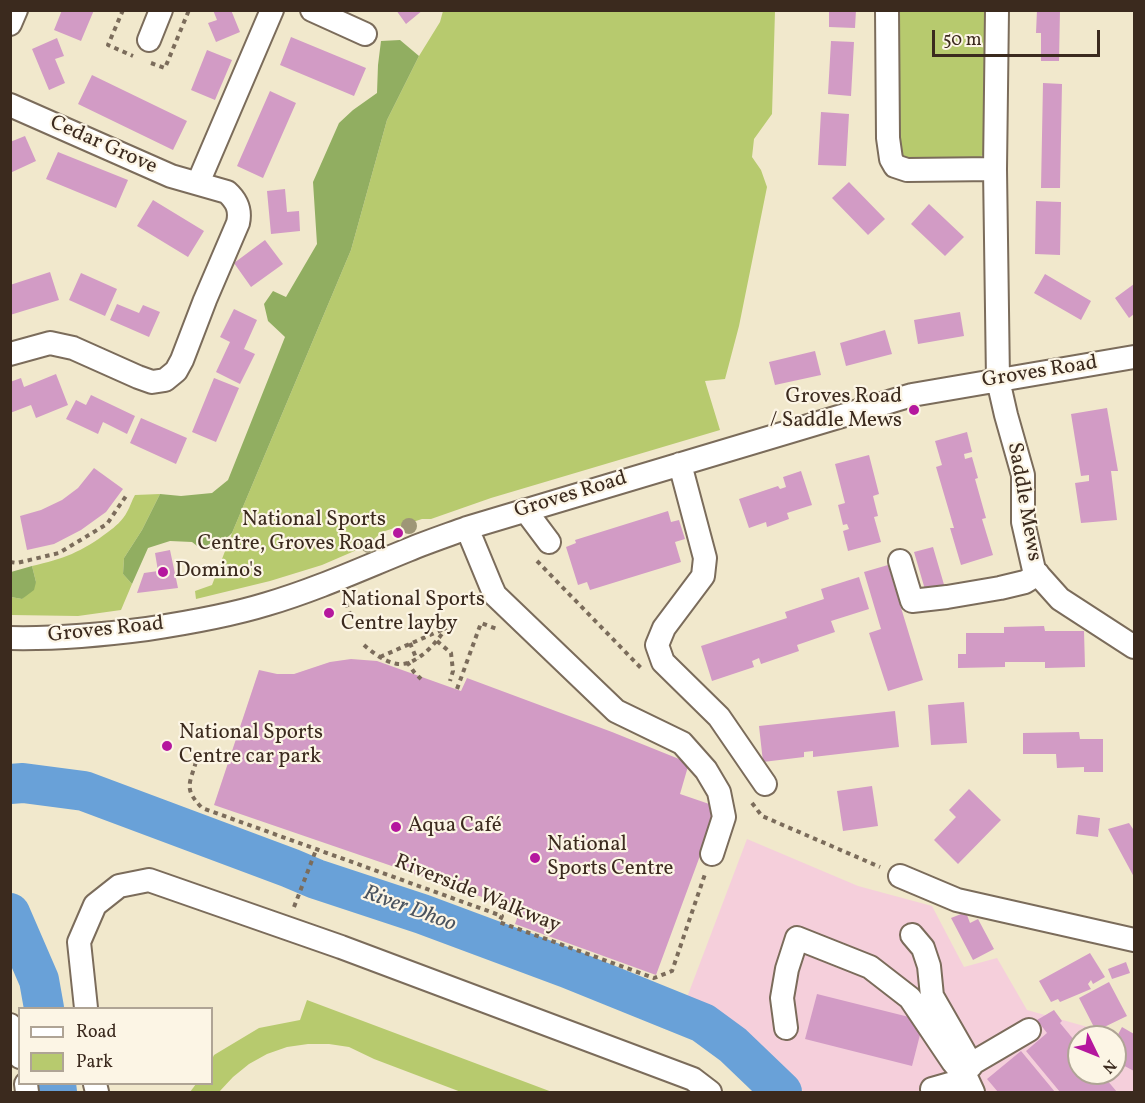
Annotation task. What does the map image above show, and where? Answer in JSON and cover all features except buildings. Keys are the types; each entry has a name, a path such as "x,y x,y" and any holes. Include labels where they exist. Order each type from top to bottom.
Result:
{"street":[{"path":"10,24 16,10"},
{"path":"149,40 161,10"},
{"path":"198,183 272,10"},
{"path":"312,10 364,34"},
{"path":"886,10 888,138 891,159 895,166 907,170 995,169"},
{"name":"Saddle Mews","path":"997,10 995,169 998,380 1023,475 1023,522 1034,570 1060,599 1134,647"},
{"name":"Cedar Grove","path":"10,105 171,176 227,192 234,198 240,215 182,360 176,371 165,380 152,382 74,348 50,343 10,354"},
{"name":"Groves Road","path":"10,638 63,638 106,634 174,625 268,604 467,528 912,395 1134,357"},
{"path":"680,464 705,558 703,576 664,628 657,645 663,662 719,717 765,784"},
{"path":"525,510 549,542"},
{"path":"467,528 495,595 616,711 682,743 706,770 719,792 724,817 712,854"},
{"path":"900,561 912,601 1000,588 1025,582 1038,574"},
{"path":"900,876 957,900 1134,940"},
{"path":"86,1007 79,942 95,905 118,886 149,880 341,947 693,1079 710,1092"},
{"path":"912,935 923,948 929,966 932,996 970,1078"},
{"path":"786,1028 782,998 787,969 797,938 870,967 910,998 953,1062 970,1078"},
{"path":"10,1025 18,1051"},
{"path":"932,1089 970,1078 1029,1030"}],"path":[{"path":"10,562 17,563 59,552 107,524 128,493"},
{"path":"346,603 352,618"},
{"path":"457,689 481,623 502,631"},
{"path":"364,645 380,657 399,664 417,660 437,641 446,627 380,657"},
{"path":"437,641 452,653 453,671 450,681"},
{"path":"410,643 417,660"},
{"path":"407,662 421,679"},
{"name":"Riverside Walkway","path":"196,762 189,787 193,798 202,808 502,916 499,922 654,978 672,971 712,854"},
{"path":"292,911 316,850"}],"shaded area":[{"path":"747,839 858,886 932,906 964,967 997,958 1027,1010 1080,1025 1067,1025 1067,1085 1127,1085 1127,1038 1134,1040 1134,1092 804,1092 743,1034 686,1000"}],"green space":[{"path":"443,11 775,11 772,114 754,139 752,157 761,170 767,187 739,326 725,379 705,381 720,430 491,498 431,519 422,519 382,532 366,546 322,565 270,581 196,599 195,591 212,585 351,250 387,120 419,56 440,22"},
{"path":"900,11 985,11 984,154 979,158 902,159 898,150"},
{"path":"400,40 419,56 387,120 351,250 232,533 215,550 201,549 192,542 170,541 148,548 132,584 123,574 124,558 142,530 160,494 181,496 212,493 228,480 285,337 268,321 264,304 273,291 286,297 317,244 313,182 339,123 377,93 381,41"},
{"path":"160,494 142,530 124,558 123,574 132,584 121,610 78,616 11,615 11,597 22,599 36,582 32,566 72,554 99,539 121,521 135,495"},
{"path":"32,566 36,582 34,590 22,599 11,597 11,572"},
{"path":"307,1000 552,1092 461,1092 374,1059 349,1047 308,1044 287,1047 267,1054 249,1064 219,1092 190,1092 195,1085 213,1085 214,1055 259,1028 300,1020"}],"waterway":[{"name":"River Dhoo","path":"10,784 23,783 84,791 316,879 422,914 567,968 703,1023 733,1045 782,1092"},
{"path":"10,913 39,980 44,1007"},
{"path":"56,1085 57,1092"}],"place":[{"name":"Groves Road / Saddle Mews","path":"914,410"},
{"name":"National Sports Centre, Groves Road","path":"398,533"},
{"name":"Domino's","path":"163,572"},
{"name":"National Sports Centre layby","path":"329,613"},
{"name":"National Sports Centre car park","path":"167,746"},
{"name":"Aqua Café","path":"396,827"},
{"name":"National Sports Centre","path":"535,858"}]}
